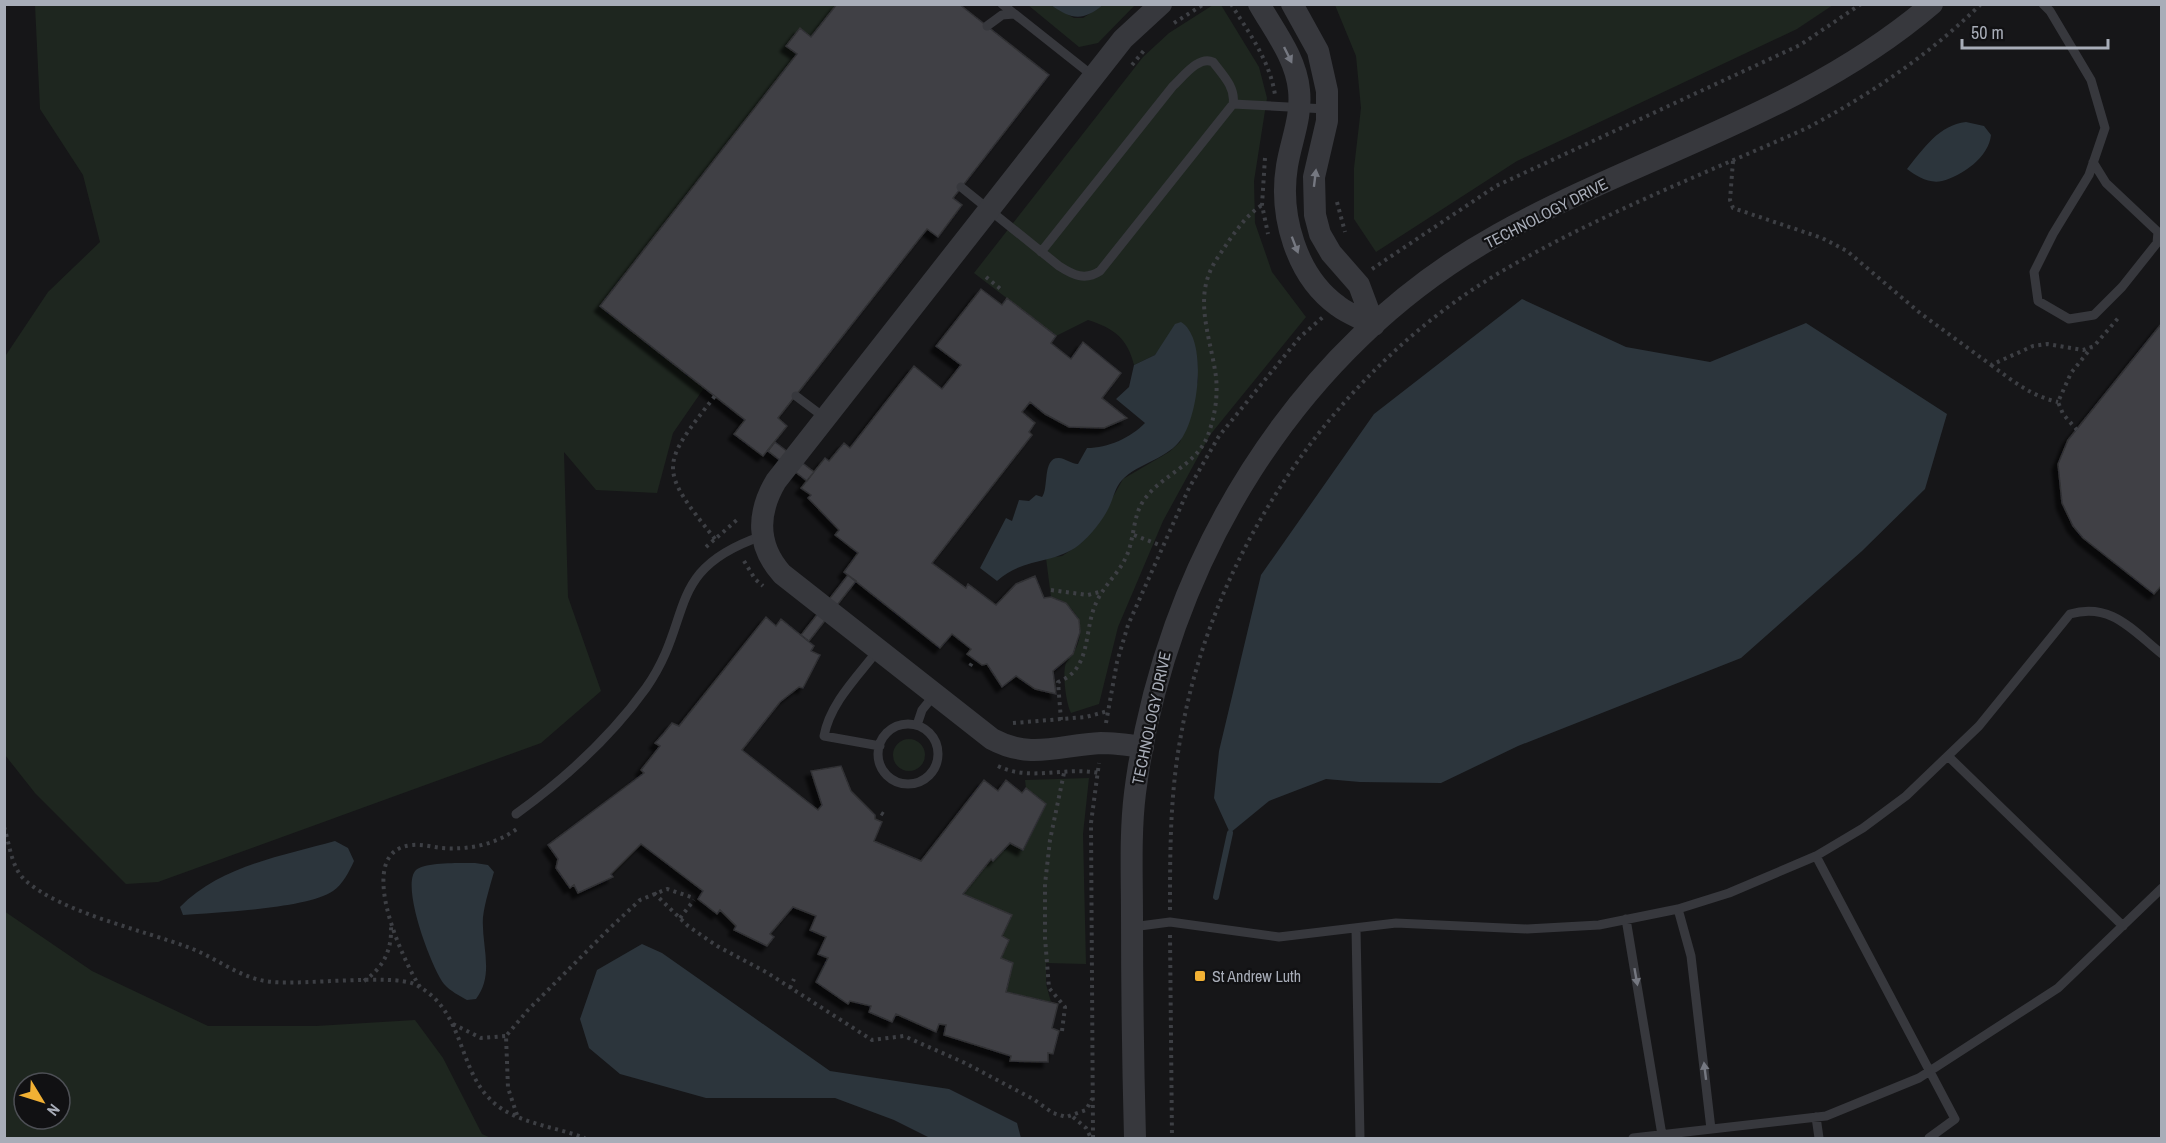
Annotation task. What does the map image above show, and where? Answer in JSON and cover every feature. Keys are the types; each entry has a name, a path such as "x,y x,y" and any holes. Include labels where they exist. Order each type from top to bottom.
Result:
{"street":[{"path":"1143,747 1102,743 1042,751 1021,750 992,739 782,574 771,562 762,536 762,512 767,495 989,209 1123,39 1161,4"},
{"path":"1259,4 1294,67 1299,92 1299,109 1284,187 1286,213 1294,244 1316,282 1337,306 1374,325"},
{"path":"1292,4 1318,51 1327,91 1324,139 1314,177 1315,215 1320,234 1331,253 1359,285 1374,325"},
{"name":"TECHNOLOGY DRIVE","path":"1135,1138 1132,927 1135,796 1143,747 1167,644 1194,573 1229,504 1272,439 1320,380 1374,325 1433,277 1497,235 1567,200 1809,90 1852,64 1932,4"}],"lane":[{"path":"1002,4 1094,76"},
{"path":"2043,4 2050,11 2091,80 2105,128 2093,162 2034,272 2038,301 2069,320 2094,315 2142,265 2159,242 2158,232 2106,183 2093,162"},
{"path":"987,26 1002,15 1014,14"},
{"path":"961,187 1041,252 1072,274 1085,278 1100,271 1233,104 1234,95 1231,87 1214,62 1202,61 1173,86 1041,252"},
{"path":"1233,104 1327,109"},
{"path":"796,396 825,418"},
{"path":"516,814 577,766 631,708 652,679 666,652 684,600 696,576 714,558 734,546 762,536"},
{"path":"1132,927 1170,922 1279,937 1396,923 1527,929 1599,925 1678,909 1769,878 1816,856 1863,828 1906,796 1979,726 2070,614 2085,610 2100,610 2115,616 2162,654"},
{"path":"879,650 833,708 826,720 824,735 880,746"},
{"path":"917,725 922,710 935,694"},
{"path":"902,724 917,725 931,734 939,753 938,763 925,779 906,784 889,777 879,761 880,746 886,734 893,728 902,724"},
{"path":"1949,757 2123,926"},
{"path":"1816,856 1955,1119 1929,1138"},
{"path":"1633,1138 1826,1116 1918,1078 2058,988 2162,888"},
{"path":"1678,909 1691,956 1711,1129"},
{"path":"1626,920 1662,1135"},
{"path":"1356,928 1360,1138"},
{"path":"1816,1118 1820,1138"}],"path":[{"path":"1171,26 1204,4"},
{"path":"1371,273 1373,268 1496,186 1800,45 1861,4"},
{"path":"1172,1138 1171,815 1176,762 1188,702 1215,617 1233,574 1253,534 1312,443 1351,397 1406,340 1501,271 1546,247 1807,128 1880,87 1922,56 1981,4"},
{"path":"1127,69 1148,46"},
{"path":"1733,161 1730,200 1733,208 1822,238 1847,251 1920,313 2026,391 2040,398 2058,402"},
{"path":"1061,720 1058,682 1075,672 1082,660 1088,641 1092,613 1120,569 1134,535 1143,501 1192,460 1203,446 1214,415 1217,391 1205,299 1207,278 1233,235 1249,214 1262,205"},
{"path":"986,277 1003,291"},
{"path":"2077,430 2063,414 2058,402 2070,373 2120,316"},
{"path":"1991,365 2033,346 2047,344 2083,350 2094,346"},
{"path":"715,396 678,443 672,468 683,498 715,539 738,519"},
{"path":"1203,446 1210,451"},
{"path":"1134,535 1162,546"},
{"path":"1051,590 1088,594 1104,591"},
{"path":"970,666 974,660"},
{"path":"1005,720 1015,724 1061,720 1108,711"},
{"path":"1062,1031 1065,1007 1049,988 1046,970 1045,884 1050,840 1064,773"},
{"path":"880,813 886,816"},
{"path":"420,987 411,973 391,923 382,886 385,871 397,852 414,845 452,849 493,842 520,826 516,814"},
{"path":"4,827 14,863 25,880 42,892 92,914 192,948 244,976 272,982 410,982 420,987 447,1011 477,1080 491,1101 517,1116 585,1138"},
{"path":"453,1024 481,1038 506,1035 611,927 640,900 654,893 674,890 692,898 680,918"},
{"path":"654,893 680,918 717,946 790,988 872,1040 904,1036 965,1063 1033,1099 1053,1113 1072,1116 1086,1128 1091,1138"},
{"path":"362,982 377,971 388,952 392,942 391,923"},
{"path":"790,988 794,980"},
{"path":"506,1035 508,1088 517,1116"},
{"path":"1072,1116 1086,1110 1093,1098"}],"shaded area":[{"path":"35,5 837,5 811,37 787,46 797,54 704,388 673,433 657,493 596,490 564,452 568,597 601,691 541,743 158,882 126,884 35,793 5,755 4,358 48,292 100,242 83,175 40,109"},
{"path":"1028,5 1051,5 1074,18 1083,18 1103,5 1135,5 1098,43 1079,47"},
{"path":"1051,5 1103,5 1089,14 1077,17 1065,14"},
{"path":"1213,5 1221,5 1259,67 1267,98 1254,181 1255,223 1272,272 1306,317 1210,435 1163,521 1118,627 1099,704 1071,713 1064,673 1066,663 1077,646 1080,627 1071,608 1051,597 1046,558 1062,556 1080,544 1096,527 1123,479 1169,452 1180,442 1198,381 1197,356 1191,334 1163,345 1155,355 1134,365 1124,341 1097,323 1088,320 1056,336 974,273 1143,57 1169,33"},
{"path":"1335,5 1833,5 1797,29 1517,161 1376,252 1354,219 1354,168 1361,108 1356,56"},
{"path":"1966,122 1984,126 1991,135 1980,158 1966,170 1937,182 1923,179 1907,169 1940,133 1956,124"},
{"path":"1522,299 1626,347 1710,362 1806,323 1947,414 1925,489 1862,551 1741,658 1518,746 1441,783 1360,782 1326,779 1269,801 1230,833 1214,798 1219,751 1261,575 1374,414"},
{"path":"1181,322 1190,331 1195,345 1198,380 1191,417 1186,432 1179,442 1166,453 1122,480 1104,516 1079,545 1059,556 1017,568 997,581 980,568 1006,518 1012,521 1019,500 1029,501 1036,495 1042,497 1048,468 1054,459 1061,458 1078,464 1087,448 1118,441 1145,423 1116,399 1129,387 1134,365 1155,355 1175,324"},
{"path":"909,739 920,744 925,755 920,766 909,771 898,766 893,755 898,744"},
{"path":"1089,778 1083,834 1086,964 1046,963 1046,984 1051,1002 1006,992 1013,963 1001,958 1009,940 1002,936 1011,915 963,894 991,859 993,860 1010,843 1024,849 1046,804 1026,788 1025,780"},
{"path":"335,841 348,848 354,861 343,881 333,891 320,897 283,906 183,915 180,907 196,893 233,872 253,864"},
{"path":"475,863 488,865 494,872 483,917 485,980 476,999 467,1000 444,984 432,962 415,909 412,879 420,867"},
{"path":"4,911 92,971 208,1026 316,1026 415,1020 443,1058 482,1134 491,1138 5,1138"},
{"path":"642,944 662,953 830,1071 949,1089 1017,1123 1021,1138 930,1138 894,1120 835,1098 706,1098 620,1074 589,1048 580,1019 597,970"}],"building":[{"path":"837,4 959,4 1049,75 953,198 962,205 938,237 927,229 778,418 787,426 763,456 734,434 745,420 600,306 797,54 786,46 800,28 811,37"},
{"path":"981,289 1002,305 1007,298 1056,336 1051,343 1071,359 1083,342 1121,373 1102,398 1127,418 1104,428 1069,427 1045,414 1030,402 1022,412 1035,423 1029,432 1032,435 932,563 966,588 968,584 996,605 1016,584 1035,576 1044,598 1051,597 1066,603 1079,620 1080,632 1073,654 1053,671 1056,694 1035,689 1016,676 1002,687 987,664 982,665 967,654 971,649 952,634 940,648 844,572 858,553 835,535 839,530 808,498 811,495 801,488 825,458 829,461 844,443 850,448 914,366 942,389 961,365 936,346"},
{"path":"2162,323 2162,585 2154,594 2083,538 2073,526 2062,503 2058,464 2068,440"},
{"path":"775,442 814,472 807,481 768,451"},
{"path":"848,575 856,581 809,641 801,635"},
{"path":"766,617 776,626 781,619 814,646 811,651 820,655 803,688 799,687 780,702 742,750 818,810 822,805 811,771 841,766 851,791 875,815 875,819 882,822 874,841 921,861 984,780 998,791 1006,780 1022,793 1026,788 1046,804 1023,850 1010,843 993,861 991,859 963,894 1012,915 1002,936 1009,940 1001,958 1013,963 1006,992 1058,1004 1052,1028 1059,1031 1053,1054 1048,1053 1048,1062 1010,1061 1011,1056 944,1035 946,1025 939,1024 936,1032 896,1014 892,1022 869,1012 871,1006 850,1001 848,1004 816,982 828,958 818,954 826,937 810,930 816,916 793,907 770,934 774,937 767,946 734,930 736,926 720,910 717,914 698,899 703,891 641,844 611,874 613,877 578,893 574,885 570,888 556,868 558,859 548,845 644,773 641,770 660,746 655,743 672,723 679,726"}],"waterway":[{"path":"1216,897 1230,833"}],"place":[{"name":"St Andrew Luth","path":"1200,976"}]}
